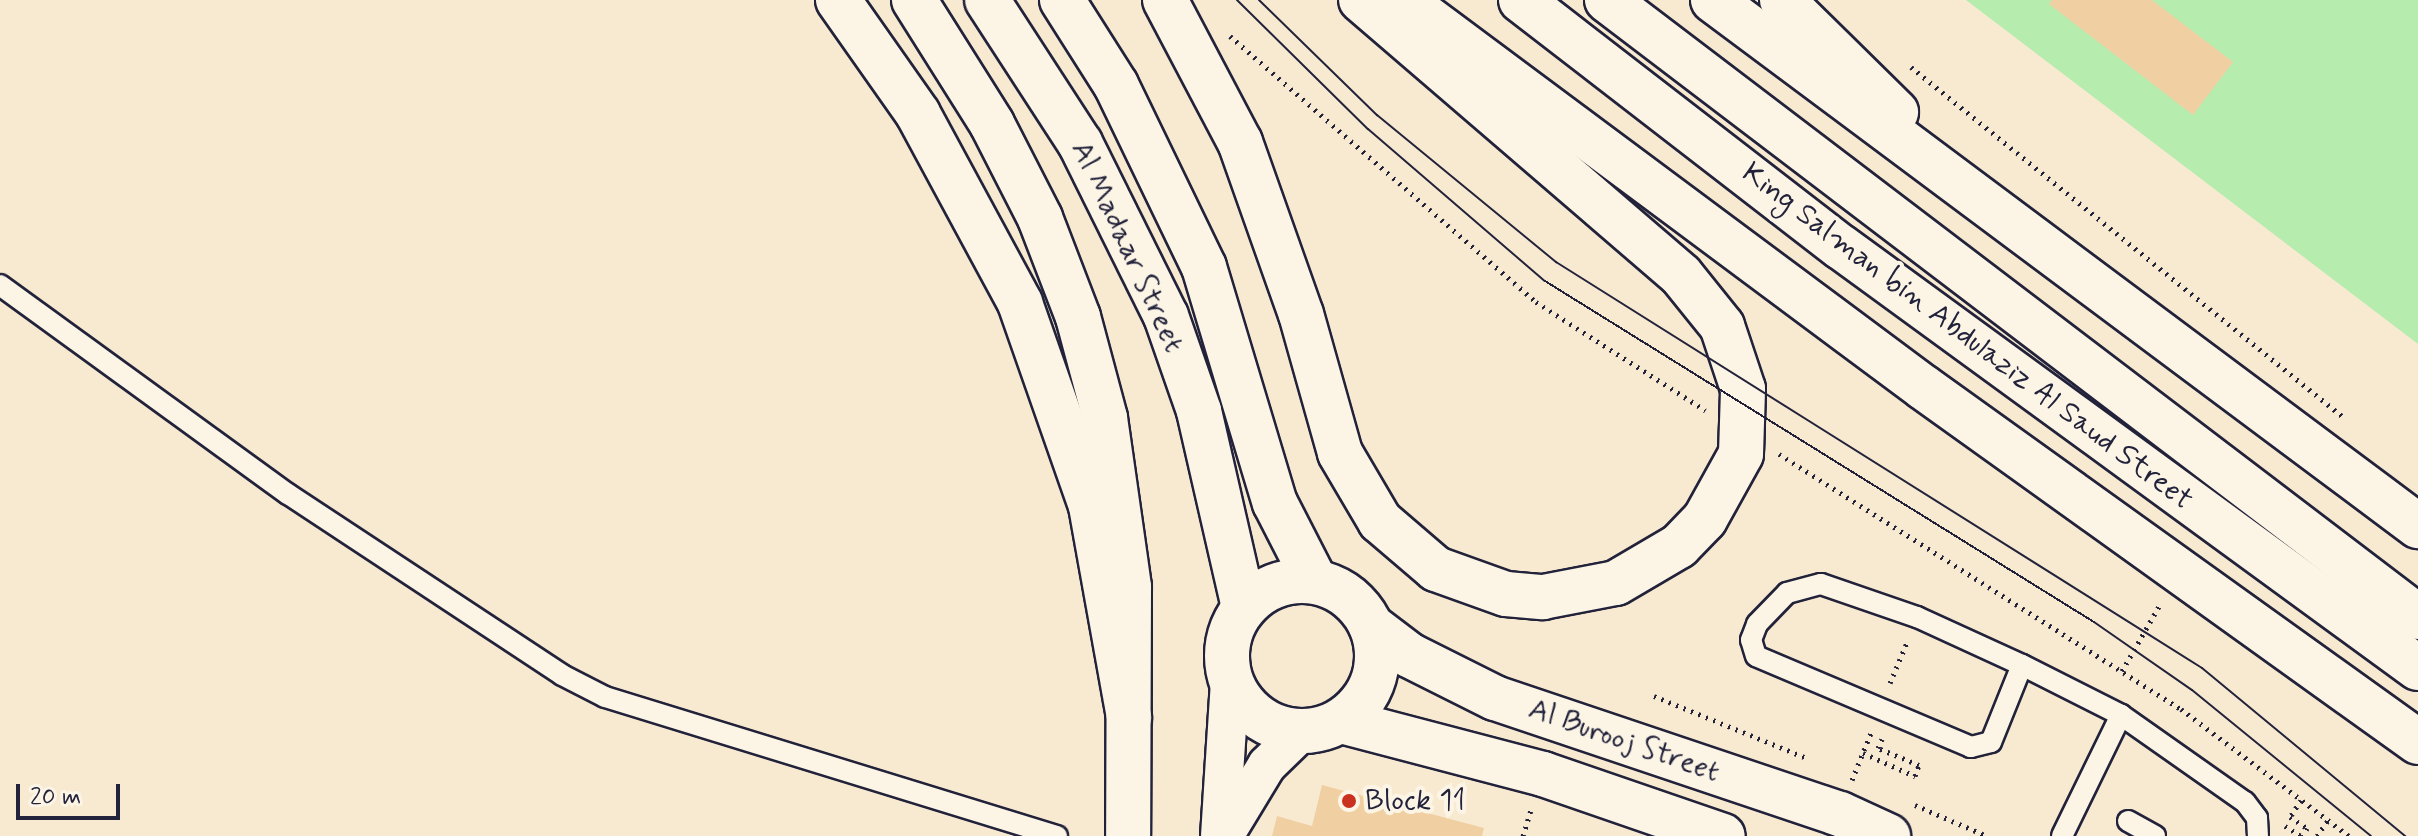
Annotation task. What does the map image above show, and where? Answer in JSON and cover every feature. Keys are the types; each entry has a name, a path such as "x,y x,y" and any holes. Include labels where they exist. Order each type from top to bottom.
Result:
{"main road":[{"path":"838,0 918,114 1020,303 1091,506 1129,718"},
{"name":"Al Madaar Street","path":"987,0 1080,143 1166,316 1203,425 1244,607"},
{"name":"Al Madaar Street","path":"1062,0 1116,85 1204,267 1275,503 1315,581"},
{"path":"1165,0 1240,142 1297,299 1340,453 1380,521 1436,569 1470,584 1543,597 1580,593 1649,567 1697,528 1726,488 1745,422 1735,356 1704,298 1361,0"},
{"path":"1403,0 2180,571 2418,742"},
{"name":"King Salman bin Abdulaziz Al Saud Street","path":"1521,0 1841,247 2418,668"},
{"path":"1607,0 2418,617"},
{"path":"1713,0 1960,181 2418,526"},
{"path":"1782,0 1960,181"},
{"path":"925,18 1026,191 1078,317 1105,418 1123,522 1129,718 1128,836"},
{"path":"1289,581 1315,581 1358,605 1371,626 1377,647 1370,689 1321,726 1258,718 1230,682 1227,642 1244,607 1289,581"},
{"name":"Al Burooj Street","path":"1371,626 1409,655 1495,698 1840,814 1888,836"},
{"name":"Al Burooj Street","path":"1321,726 1543,774 1723,836"}],"street":[{"path":"1222,836 1230,682"},
{"path":"1222,836 1267,765 1321,726"}],"lane":[{"path":"0,285 288,494 562,675 605,697 1057,836"},
{"path":"2022,665 1985,746 1971,747 1770,666 1756,656 1751,640 1757,624 1787,593 1821,584 1917,617 2022,665 2121,715 2245,802 2257,818 2258,836"},
{"path":"2062,836 2121,715"},
{"path":"2128,821 2155,836"}],"path":[{"path":"1905,62 2344,418"},
{"path":"2122,671 2180,571"},
{"path":"1896,742 1883,736 1878,748 1919,765 1915,776 1863,753 1917,617"},
{"path":"2301,800 2290,817 2307,828 2303,836"},
{"path":"2317,836 2328,820"}],"green space":[{"path":"1966,0 2418,0 2418,344"}],"building":[{"path":"2052,0 2152,0 2233,62 2193,115 2049,4"},
{"name":"Block 11","path":"1322,785 1484,828 1482,836 1272,836 1277,816 1312,826"}],"tram line":[{"path":"1237,0 1368,129 1545,281 2094,622 2192,690 2371,836"},
{"path":"1259,0 1377,115 1556,262 2202,668 2405,836"}],"place":[{"name":"Block 11","path":"1349,801"}]}
